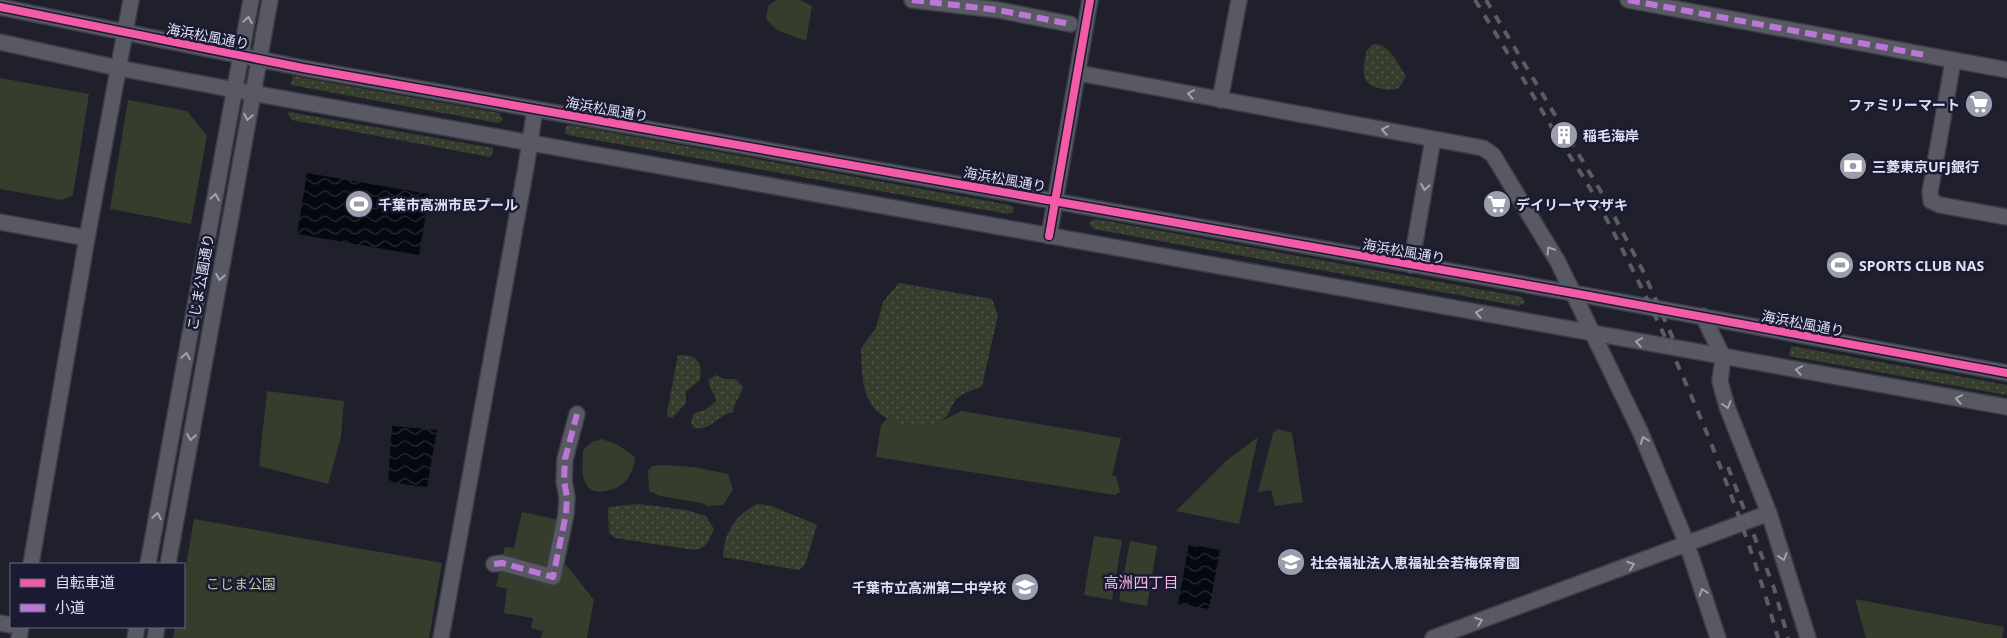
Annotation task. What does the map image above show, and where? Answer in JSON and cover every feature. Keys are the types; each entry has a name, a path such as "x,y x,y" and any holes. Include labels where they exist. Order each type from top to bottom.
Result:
{"street":[{"path":"31,563 87,238 131,0"},
{"name":"こじま公園通り","path":"148,563 251,0"},
{"name":"こじま公園通り","path":"168,563 270,0"},
{"path":"912,0 998,10 1070,24"},
{"path":"1049,236 1090,0"},
{"path":"1220,100 1239,0"},
{"path":"1628,0 2007,70"},
{"name":"海浜松風通り","path":"0,7 259,59 1411,265 1573,292 2007,372"},
{"path":"0,42 118,68 252,94 2007,407"},
{"path":"1954,61 1930,192 1931,201 1940,205 2007,217"},
{"path":"1078,73 1483,148 1492,155 1558,262 1640,431 1687,544 1718,638"},
{"path":"441,638 535,108"},
{"path":"1411,265 1433,139"},
{"path":"0,222 87,238"},
{"path":"1703,316 1723,357 1720,381 1727,407 1769,513 1808,638"},
{"path":"494,564 502,563 553,577 566,514 565,459 577,414"},
{"path":"1433,638 1769,513"}],"green space":[{"path":"776,0 800,0 812,6 806,41 777,30 766,19 768,6"},
{"path":"1373,44 1389,50 1406,76 1399,88 1389,90 1379,88 1372,86 1365,79 1366,51"},
{"path":"293,76 499,113 503,120 498,123 291,85"},
{"path":"0,78 89,94 73,195 62,200 0,189"},
{"path":"128,100 187,111 207,136 191,224 110,209"},
{"path":"287,113 493,148 492,155 490,157 292,120"},
{"path":"569,125 1014,207 1013,212 1008,214 568,135 565,133 565,128"},
{"path":"1096,219 1522,297 1525,302 1519,306 1094,229 1089,224"},
{"path":"899,283 992,299 998,315 982,386 957,398 945,418 936,424 925,427 902,425 881,415 868,398 863,380 861,348 876,328 883,302"},
{"path":"1791,346 2007,385 2007,395 1789,356"},
{"path":"678,355 689,356 697,360 701,373 700,380 686,391 686,403 672,418 667,416 667,413"},
{"path":"716,375 724,379 736,379 743,387 733,412 722,416 706,427 694,428 691,422 694,413 705,410 716,401 710,388 709,379"},
{"path":"267,391 344,401 341,437 328,484 259,466"},
{"path":"961,411 1121,438 1112,476 1116,476 1120,492 1115,495 876,457 881,425 887,419 909,426 925,427"},
{"path":"1278,429 1292,433 1303,502 1275,506 1271,490 1258,492 1273,433"},
{"path":"1258,437 1239,524 1176,511 1226,461"},
{"path":"602,439 618,445 635,457 630,476 622,484 611,490 598,492 589,488 584,480 583,450 592,442"},
{"path":"652,466 694,467 728,474 733,490 723,505 707,506 702,503 660,496 649,491 648,471"},
{"path":"639,504 686,510 706,516 714,529 705,545 694,550 615,538 609,533 609,507"},
{"path":"758,504 772,506 817,525 805,565 799,570 723,557 724,545 732,526 740,515"},
{"path":"522,512 555,519 569,530 564,562 594,600 587,638 541,638 543,631 531,628 533,618 504,613 507,589 496,586 505,547 514,548"},
{"name":"こじま公園","path":"194,519 442,563 429,638 173,638 175,628 185,628 185,571"},
{"path":"1094,536 1122,540 1112,600 1084,595"},
{"path":"1130,541 1157,546 1147,606 1119,601"},
{"path":"1855,599 2004,627 2002,638 1866,638"}],"water":[{"path":"307,173 429,194 419,255 297,234"},
{"path":"392,426 437,430 427,487 388,482"},
{"path":"1189,544 1220,550 1209,609 1178,604"}],"railway":[{"path":"1475,0 1593,194 1651,308 1676,361 1722,470 1761,582 1778,638"},
{"path":"1486,0 1603,195 1643,271 1675,343"},
{"path":"1728,467 1774,588 1788,638"}],"marked path":[{"path":"912,0 998,10 1070,24"},
{"path":"1628,0 1925,55"},
{"path":"494,564 502,563 553,577 566,514 565,459 577,414"}],"cycle path":[{"path":"1049,236 1090,0"},
{"path":"0,7 303,68 1573,293 2007,373"}],"place":[{"name":"ファミリーマート","path":"1979,104"},
{"name":"稲毛海岸","path":"1564,135"},
{"name":"三菱東京UFJ銀行","path":"1853,166"},
{"name":"千葉市高洲市民プール","path":"359,204"},
{"name":"デイリーヤマザキ","path":"1497,204"},
{"name":"SPORTS CLUB NAS","path":"1840,265"},
{"name":"社会福祉法人恵福祉会若梅保育園","path":"1291,562"},
{"name":"千葉市立高洲第二中学校","path":"1025,587"}],"district":[{"name":"高洲四丁目","path":"1141,582"}]}
